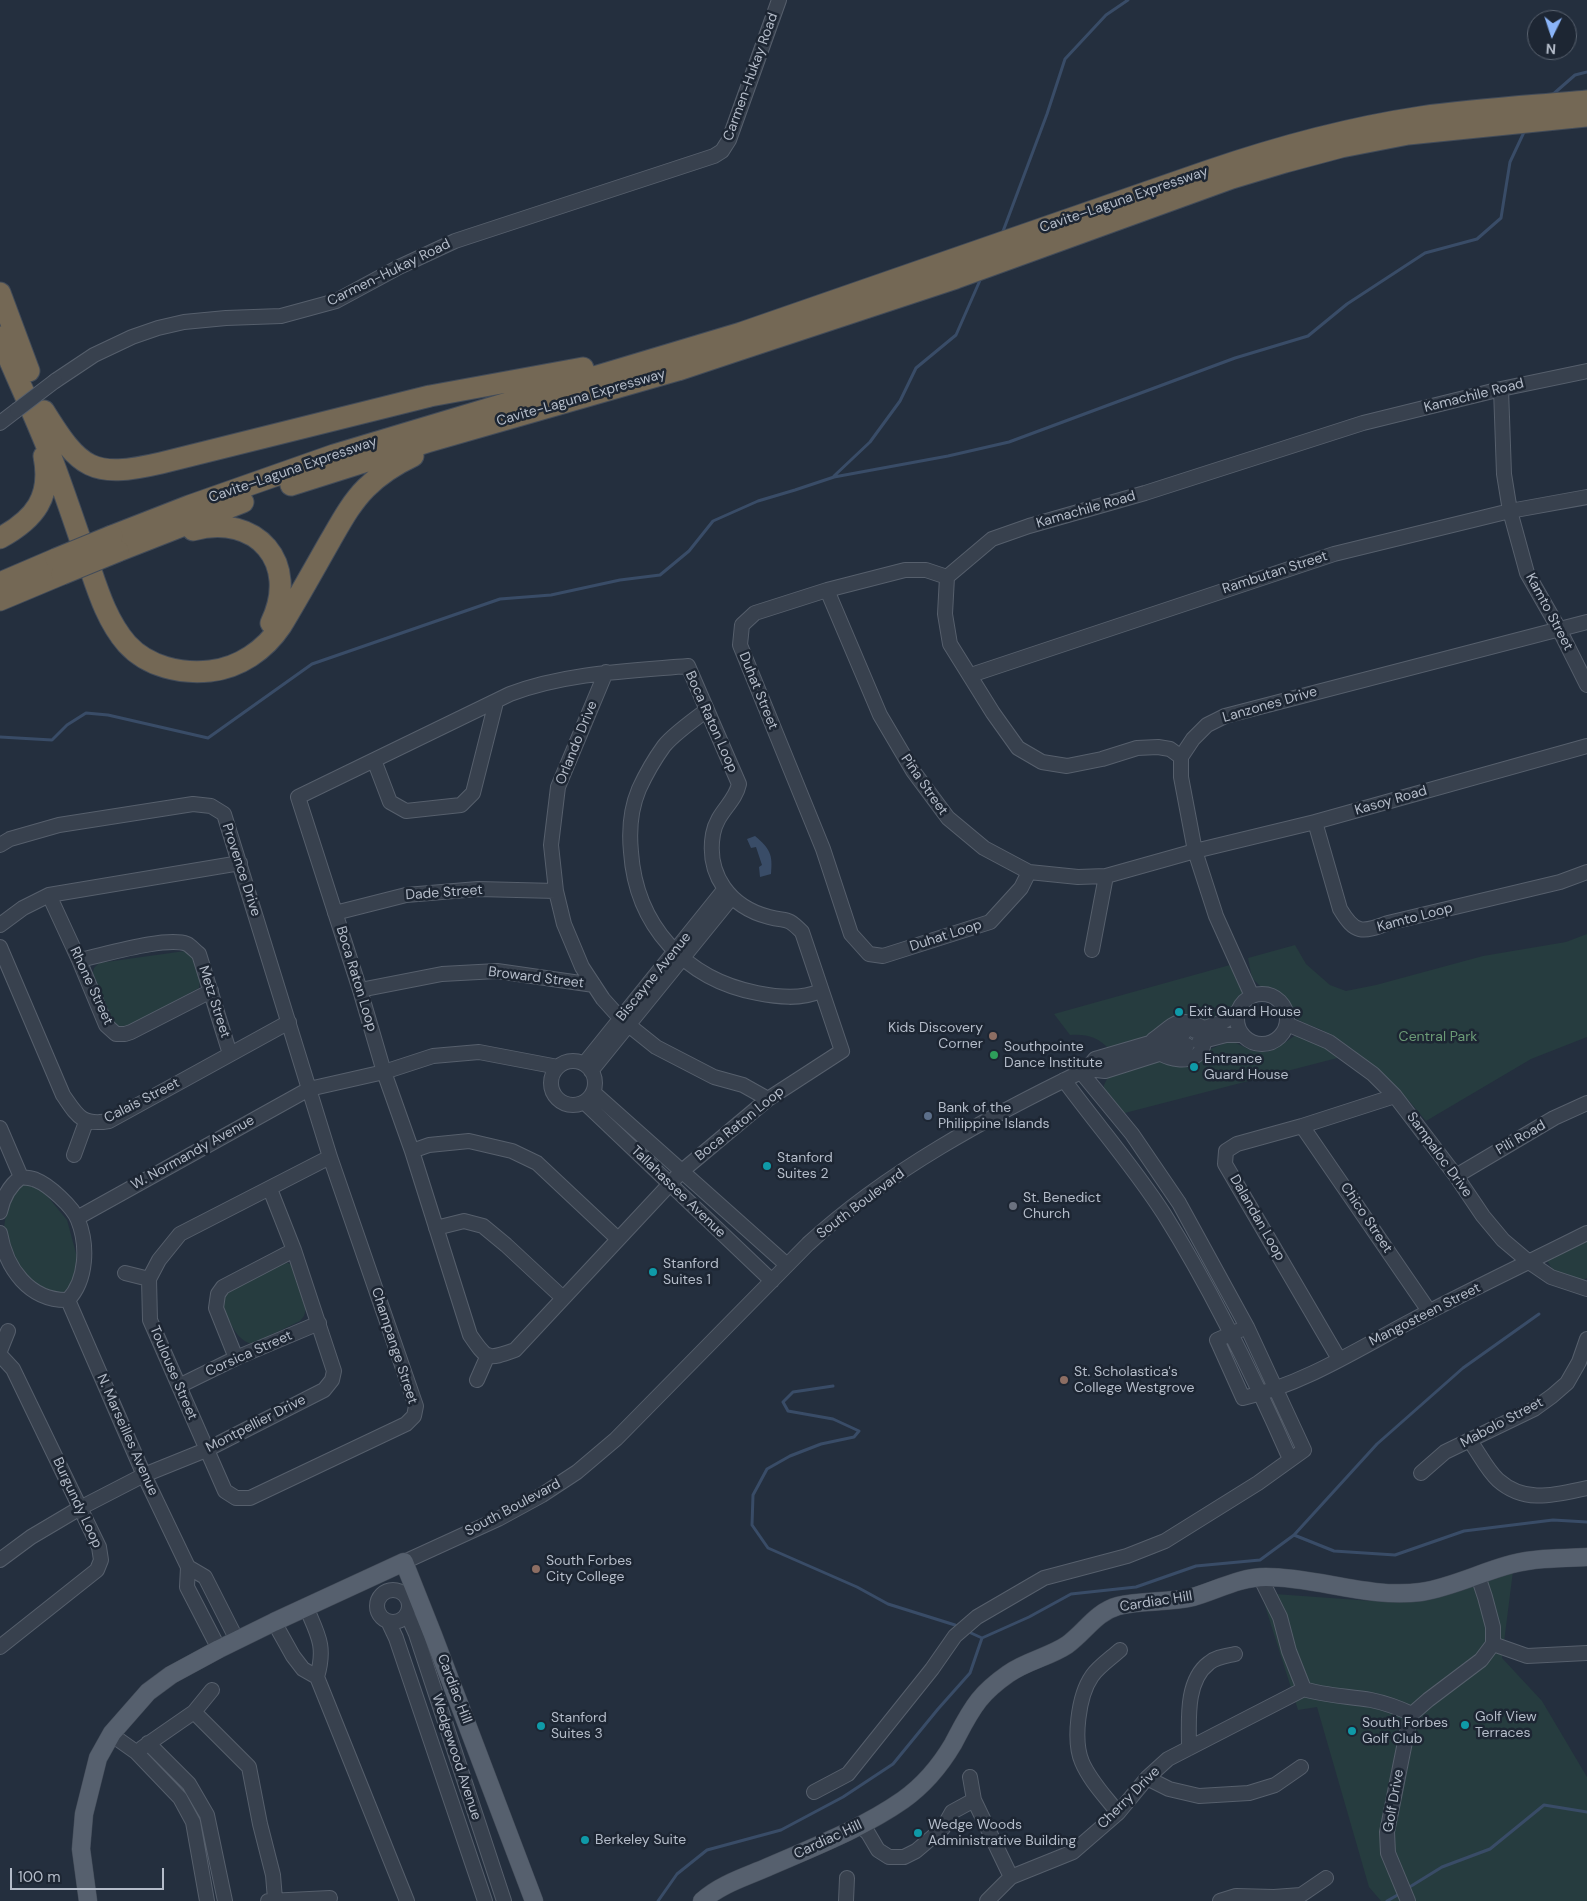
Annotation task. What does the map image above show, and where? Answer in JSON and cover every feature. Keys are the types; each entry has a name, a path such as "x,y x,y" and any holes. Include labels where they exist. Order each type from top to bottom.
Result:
{"highway":[{"name":"Cavite–Laguna Expressway","path":"676,362 956,278 1232,178 1285,162 1441,122 1587,101"},
{"name":"Cavite–Laguna Expressway","path":"676,362 804,312 1285,146 1366,127 1587,116"},
{"path":"0,293 46,469 44,492 39,504 31,516 14,530 0,538"},
{"path":"0,337 112,597 126,626 138,639 162,655 176,661 207,663 237,654 261,636 271,624 280,597 281,583 279,570 272,556 256,537 238,528 208,526 115,543"},
{"path":"32,413 81,460 108,470 131,470 430,396 624,360 676,362"},
{"name":"Cavite-Laguna Expressway","path":"592,378 676,362"},
{"name":"Cavite-Laguna Expressway","path":"484,426 676,362"},
{"name":"Cavite–Laguna Expressway","path":"0,600 59,567 115,543 189,506 334,455 592,378"},
{"path":"32,413 99,592 114,626 129,645 149,660 162,667 190,672 217,671 231,667 255,654 266,644 280,627 348,510 357,497 378,477 405,460 484,426"},
{"name":"Cavite–Laguna Expressway","path":"115,543 340,469 484,426"},
{"name":"Cavite–Laguna Expressway","path":"0,583 59,567"}],"main road":[{"name":"Cardiac Hill","path":"702,1901 731,1882 860,1825 901,1801 922,1786 937,1767 979,1700 994,1684 1011,1671 1049,1655 1069,1644 1096,1618 1119,1606 1194,1597 1243,1580 1260,1577 1325,1582 1363,1590 1419,1592 1442,1587 1512,1564 1547,1558 1587,1557"},
{"name":"South Boulevard","path":"88,1901 81,1849 84,1814 98,1758 112,1733 148,1692 171,1675 219,1649 400,1564"},
{"name":"Cardiac Hill","path":"400,1564 433,1635 534,1901"}],"street":[{"name":"Carmen-Hukay Road","path":"0,423 32,413 56,381 94,355 132,337 184,322 281,316 336,301 399,267 455,241 714,156 722,151 730,140 779,0"},
{"name":"Kamachile Road","path":"948,577 992,539 1029,526 1145,493 1362,423 1587,370"},
{"name":"Kamto Street","path":"1501,389 1504,474 1510,511 1527,572 1559,629 1587,685"},
{"name":"Rambutan Street","path":"971,675 1334,554 1510,511 1587,497"},
{"name":"Duhat Street","path":"869,954 850,934 823,849 740,645 742,625 755,614 827,590 905,570 926,570 948,577"},
{"path":"948,577 945,614 950,644 971,675 992,713 1018,748 1042,762 1067,766 1102,759 1137,748 1158,747 1170,749 1181,757 1181,777 1195,851 1216,916 1252,996"},
{"name":"Piña Street","path":"827,590 880,715 913,771 948,818 984,848 1029,872 1078,877 1106,876 1195,851"},
{"name":"Lanzones Drive","path":"1181,757 1193,739 1208,725 1225,716 1587,622"},
{"name":"Boca Raton Loop","path":"688,666 739,784 737,794 721,812 714,833 712,855 728,893 748,909 769,917 791,921 802,932 820,992 842,1050 768,1098 682,1171 515,1350 494,1357 483,1354 470,1335 412,1151 384,1072 360,990 298,797 496,702 530,686 606,672 688,666"},
{"name":"Orlando Drive","path":"606,672 558,788 551,846 556,891 564,924 582,967 603,999 624,1022 656,1047 714,1077 743,1085 768,1098"},
{"path":"374,760 390,802 406,812 461,805 473,793 496,702"},
{"path":"707,710 664,746 639,790 629,830 632,873 644,910 667,944 698,971 735,989 776,996 804,996 820,992"},
{"name":"Kasoy Road","path":"1195,851 1314,822 1587,746"},
{"name":"Provence Drive","path":"0,845 10,839 60,825 193,804 211,806 224,814 309,1089"},
{"name":"Kamto Loop","path":"1314,822 1340,909 1347,921 1355,929 1369,930 1560,882 1587,872"},
{"path":"0,925 23,908 49,895 240,863"},
{"name":"Duhat Loop","path":"869,954 883,956 990,922 1021,888 1029,872"},
{"path":"1092,950 1106,876"},
{"name":"Dade Street","path":"335,913 406,895 478,889 556,891"},
{"name":"Biscayne Avenue","path":"588,1067 728,893"},
{"name":"Rhone Street","path":"49,895 80,960 106,1025 116,1034 131,1032 211,991"},
{"name":"Metz Street","path":"80,960 160,943 176,942 189,945 199,954 230,1054"},
{"name":"Calais Street","path":"0,947 63,1095 75,1112 86,1122 99,1123 109,1121 289,1022"},
{"name":"Broward Street","path":"360,990 442,974 497,971 594,986"},
{"path":"1268,994 1281,1002 1288,1016 1288,1024 1280,1038 1264,1044 1256,1044 1242,1035 1238,1028 1237,1012 1240,1005 1252,996 1268,994"},
{"name":"South Boulevard","path":"1084,1070 1105,1071 1161,1054 1223,1022 1237,1012"},
{"name":"South Boulevard","path":"1148,1043 1167,1027 1185,1021 1192,1022 1200,1052 1194,1057 1185,1060 1177,1060 1161,1054"},
{"name":"Sampaloc Drive","path":"1288,1024 1329,1042 1373,1074 1395,1096 1456,1176 1483,1216 1503,1240 1529,1262 1551,1277 1587,1290"},
{"name":"South Boulevard","path":"400,1564 498,1519 542,1496 578,1472 616,1439 787,1265 832,1222 915,1164 1001,1111 1084,1070 1096,1059 1148,1043 1195,1037 1242,1035"},
{"path":"309,1089 384,1072 433,1056 479,1052 558,1067 571,1061 588,1067 595,1077 589,1097 570,1104 564,1102 554,1093 552,1079 558,1067"},
{"path":"814,1792 848,1774 932,1669 955,1636 977,1617 1044,1578 1127,1556 1165,1541 1258,1484 1304,1450 1247,1326 1179,1203 1132,1134 1084,1070"},
{"path":"1064,1080 1162,1212 1185,1249 1232,1334 1262,1394 1290,1459"},
{"name":"Champange Street","path":"236,1498 250,1498 406,1424 414,1416 416,1406 330,1157 309,1089"},
{"name":"W. Normandy Avenue","path":"77,1218 309,1089"},
{"name":"Dalandan Loop","path":"1339,1359 1226,1164 1226,1151 1237,1144 1302,1126 1395,1096"},
{"name":"Tallahassee Avenue","path":"589,1097 682,1171 787,1265"},
{"name":"Tallahassee Avenue","path":"589,1097 670,1184 772,1281"},
{"name":"Pili Road","path":"1456,1176 1554,1118 1587,1103"},
{"path":"74,1154 86,1122"},
{"name":"Chico Street","path":"1302,1126 1429,1311"},
{"path":"0,1128 21,1177"},
{"path":"412,1151 429,1146 469,1141 512,1151 537,1163 618,1239"},
{"path":"125,1273 149,1279 159,1260 180,1234 330,1157"},
{"path":"0,1212 3,1198 13,1183 21,1177 35,1179 48,1186 77,1218 83,1247 83,1265 76,1292 68,1300 54,1301 28,1287 3,1258 0,1232"},
{"name":"Montpellier Drive","path":"0,1560 31,1537 80,1508 144,1475 206,1450 324,1390 332,1380 334,1371 319,1323 294,1250 270,1189"},
{"path":"436,1228 464,1221 483,1226 563,1298"},
{"name":"Mangosteen Street","path":"1262,1394 1299,1379 1429,1311 1587,1233"},
{"path":"236,1358 216,1308 218,1294 223,1287 294,1250"},
{"name":"Toulouse Street","path":"149,1279 150,1320 225,1491 236,1498"},
{"name":"N. Marseilles Avenue","path":"68,1300 144,1475 188,1568"},
{"name":"Corsica Street","path":"179,1386 236,1358 319,1323"},
{"path":"1232,1334 1247,1326"},
{"path":"0,1351 8,1332"},
{"name":"Mabolo Street","path":"1421,1473 1444,1452 1534,1409 1567,1383 1580,1362 1587,1339"},
{"name":"Burgundy Loop","path":"0,1355 14,1369 99,1547 101,1560 98,1570 0,1647"},
{"path":"477,1380 488,1356"},
{"path":"1470,1441 1497,1479 1519,1494 1550,1496 1587,1488"},
{"name":"Wedgewood Avenue","path":"400,1564 400,1591 409,1601 408,1614 504,1901"},
{"path":"219,1649 187,1586 188,1568 205,1577 237,1640"},
{"path":"1260,1577 1280,1617 1288,1650 1304,1689 1389,1704 1412,1714 1481,1660 1493,1644 1491,1620 1486,1597 1478,1576"},
{"name":"Wedgewood Avenue","path":"360,1582 378,1598 377,1609 379,1614 388,1621 399,1647 485,1901"},
{"path":"378,1598 386,1591 400,1591"},
{"path":"306,1607 322,1643 322,1660 317,1677 407,1901"},
{"path":"388,1621 397,1622 408,1614"},
{"path":"274,1622 293,1656 303,1669 317,1677"},
{"path":"1493,1644 1527,1656 1587,1653"},
{"path":"1118,1812 1096,1784 1082,1761 1077,1728 1082,1700 1092,1676 1120,1650"},
{"path":"1189,1748 1190,1712 1198,1676 1208,1663 1234,1654"},
{"name":"Cherry Drive","path":"987,1901 1011,1877 1073,1852 1118,1812 1147,1778 1168,1759 1304,1689"},
{"path":"136,1752 194,1712 212,1690"},
{"path":"194,1712 249,1767 260,1824 273,1875 271,1900 330,1898"},
{"name":"Golf Drive","path":"1405,1894 1388,1853 1387,1832 1406,1732 1412,1714"},
{"path":"112,1733 118,1740 136,1752 180,1798 193,1822 207,1901"},
{"path":"148,1743 189,1784 207,1815 225,1901"},
{"path":"1147,1778 1169,1789 1199,1796 1249,1793 1275,1785 1301,1767"},
{"path":"970,1777 974,1800 1011,1877"},
{"path":"860,1825 868,1833 878,1850 889,1857 904,1857 916,1851 943,1828 952,1812 974,1800"},
{"path":"846,1901 847,1878"},
{"path":"1220,1901 1236,1896 1274,1897 1301,1895 1326,1878"}],"green space":[{"name":"Central Park","path":"1587,934 1587,1037 1531,1059 1426,1121 1410,1102 1352,1049 1320,1029 1297,1019 1287,1002 1272,991 1262,988 1252,978 1248,958 1295,945 1306,964 1330,985 1346,991 1376,985 1483,956 1566,942"},
{"path":"185,951 192,954 199,975 199,988 127,1027 113,1024 93,973 94,968 99,963"},
{"path":"1230,965 1243,993 1232,1013 1110,1050 1092,1037 1070,1035 1054,1014"},
{"path":"1296,1035 1345,1056 1121,1114 1104,1089 1109,1075 1145,1064 1208,1050 1228,1042 1236,1043 1252,1051 1266,1052 1275,1049"},
{"path":"27,1184 43,1191 67,1220 77,1257 76,1270 71,1287 61,1294 35,1285 20,1268 4,1228 8,1198 16,1187"},
{"path":"1587,1236 1587,1278 1576,1283 1555,1274 1545,1257"},
{"path":"288,1263 292,1265 306,1309 304,1316 300,1321 252,1344 246,1342 237,1334 231,1323 222,1306 223,1299 228,1293 278,1264"},
{"name":"South Forbes Golf Club","path":"1513,1571 1502,1658 1542,1701 1587,1777 1587,1901 1381,1901 1369,1887 1317,1707 1298,1710 1261,1593 1372,1601 1460,1591"}],"water":[{"path":"755,836 767,848 771,857 771,874 760,877 759,867 762,865 756,847 751,848 747,839"}],"waterway":[{"path":"1002,234 1047,114 1065,59 1106,15 1128,0"},
{"path":"1551,96 1575,75 1587,72"},
{"path":"0,737 52,740 67,725 86,713 108,715 208,738 312,664 500,599 551,595 620,580 660,575 689,551 713,521 758,501 834,477 948,456 1009,442 1235,358 1308,336 1347,304 1425,253 1477,239 1501,218 1510,162 1525,130"},
{"path":"834,476 870,442 900,401 916,368 956,335 981,278"},
{"path":"658,1901 677,1874 707,1850 781,1830 843,1797 893,1764 970,1673 982,1638 1029,1617 1071,1594 1136,1587 1196,1566 1260,1560 1294,1535 1377,1444 1463,1368 1539,1314"},
{"path":"833,1386 793,1392 783,1402 788,1411 833,1419 859,1431 854,1437 821,1444 790,1456 767,1469 753,1495 752,1525 768,1548 857,1587 888,1604 955,1625"},
{"path":"1294,1535 1334,1551 1395,1555 1464,1531 1553,1520 1587,1522"},
{"path":"971,1633 982,1638"},
{"path":"1408,1888 1442,1867 1490,1849 1544,1805 1587,1812"},
{"path":"1387,1901 1401,1893"}],"place":[{"name":"Exit Guard House","path":"1179,1012"},
{"name":"Kids Discovery Corner","path":"993,1036"},
{"name":"Southpointe Dance Institute","path":"994,1055"},
{"name":"Entrance Guard House","path":"1194,1067"},
{"name":"Bank of the Philippine Islands","path":"928,1116"},
{"name":"Stanford Suites 2","path":"767,1166"},
{"name":"St. Benedict Church","path":"1013,1206"},
{"name":"Stanford Suites 1","path":"653,1272"},
{"name":"St. Scholastica's College Westgrove","path":"1064,1380"},
{"name":"South Forbes City College","path":"536,1569"},
{"name":"Golf View Terraces","path":"1465,1725"},
{"name":"Stanford Suites 3","path":"541,1726"},
{"name":"South Forbes Golf Club","path":"1352,1731"},
{"name":"Wedge Woods Administrative Building","path":"918,1833"},
{"name":"Berkeley Suite","path":"585,1840"}]}
